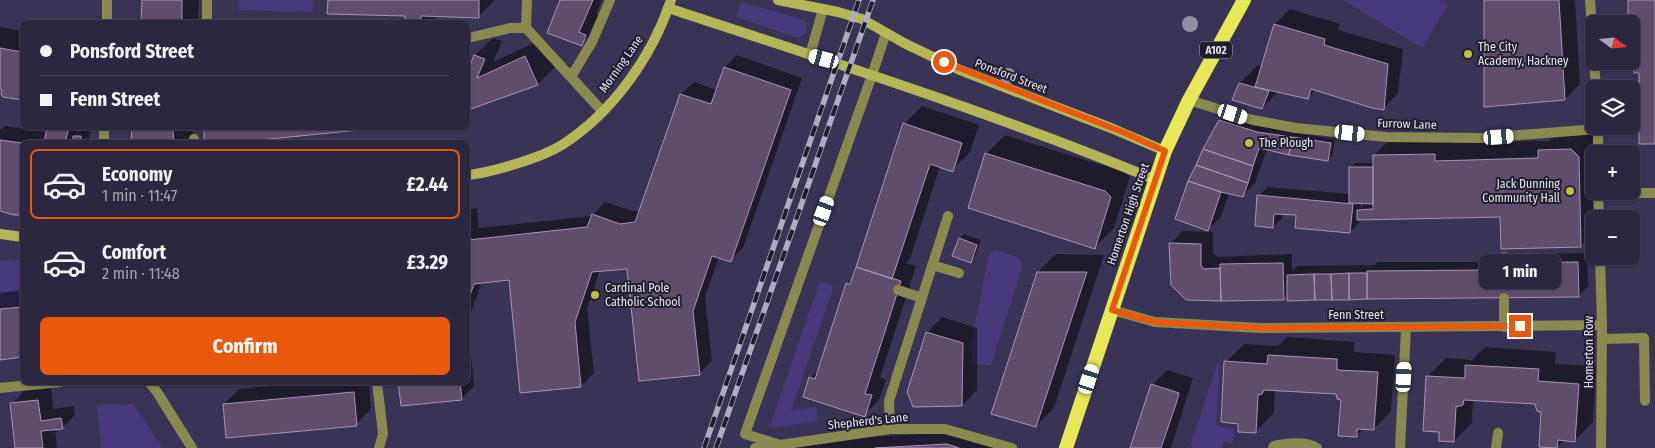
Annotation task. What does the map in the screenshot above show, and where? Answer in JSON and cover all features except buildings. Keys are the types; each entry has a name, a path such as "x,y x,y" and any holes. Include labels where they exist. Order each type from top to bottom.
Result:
{"highway":[{"name":"Homerton High Street","path":"1066,448 1165,151 1189,100 1244,0"}],"main road":[{"name":"Ponsford Street","path":"778,0 862,19 960,70 1118,130 1165,151"},
{"path":"670,4 1096,156 1156,180"},
{"name":"Morning Lane","path":"470,175 521,162 561,146 587,126 620,92 637,68 653,41 670,4"},
{"path":"0,234 20,237"}],"street":[{"path":"107,0 107,20"},
{"path":"207,0 207,20"},
{"path":"527,0 526,28 602,111"},
{"path":"571,77 592,42 610,0"},
{"path":"1590,0 1591,15"},
{"path":"810,55 823,9"},
{"path":"470,38 510,28 526,28"},
{"path":"780,445 744,434 886,33"},
{"name":"Furrow Lane","path":"1189,100 1253,120 1296,128 1386,137 1480,138 1585,129"},
{"path":"1640,193 1655,194"},
{"path":"890,430 889,401 948,216"},
{"path":"932,265 959,273"},
{"name":"Homerton Row","path":"1600,265 1601,448"},
{"path":"898,290 922,298"},
{"path":"1504,298 1504,326"},
{"name":"Fenn Street","path":"1112,310 1155,322 1251,328 1602,325"},
{"path":"1400,448 1406,328"},
{"path":"1602,339 1644,338 1645,400"},
{"path":"0,388 30,385"},
{"path":"151,385 192,448"},
{"path":"376,385 383,434 379,448"},
{"name":"Shepherd's Lane","path":"755,448 890,430 952,430 1012,448"},
{"path":"1496,448 1498,433"},
{"path":"1273,448 1274,446 1286,443 1311,444 1317,448"}],"shaded area":[{"path":"239,0 314,0 313,12 238,10"},
{"path":"1343,0 1440,0 1448,5 1422,48"},
{"path":"740,2 805,20 805,33 798,38 736,17"},
{"path":"995,250 1018,257 1023,265 991,365 976,364 972,361 970,347 989,254"},
{"path":"0,260 20,261 20,307 0,309"},
{"path":"820,281 834,286 791,411 816,407 818,421 769,428"},
{"path":"1220,355 1216,426 1234,428 1233,443 1223,442 1222,448 1193,448 1191,443"},
{"path":"133,404 163,448 101,448 97,405"}],"railway":[{"path":"704,448 859,0"},
{"path":"716,448 873,0"}],"place":[{"name":"The City Academy, Hackney","path":"1468,54"},
{"name":"The Plough","path":"1249,143"},
{"name":"Jack Dunning Community Hall","path":"1570,191"},
{"name":"Cardinal Pole Catholic School","path":"595,295"}],"route":[{"path":"944,62 960,70 1125,133 1165,151 1112,310 1155,322 1260,328 1520,326"}]}
